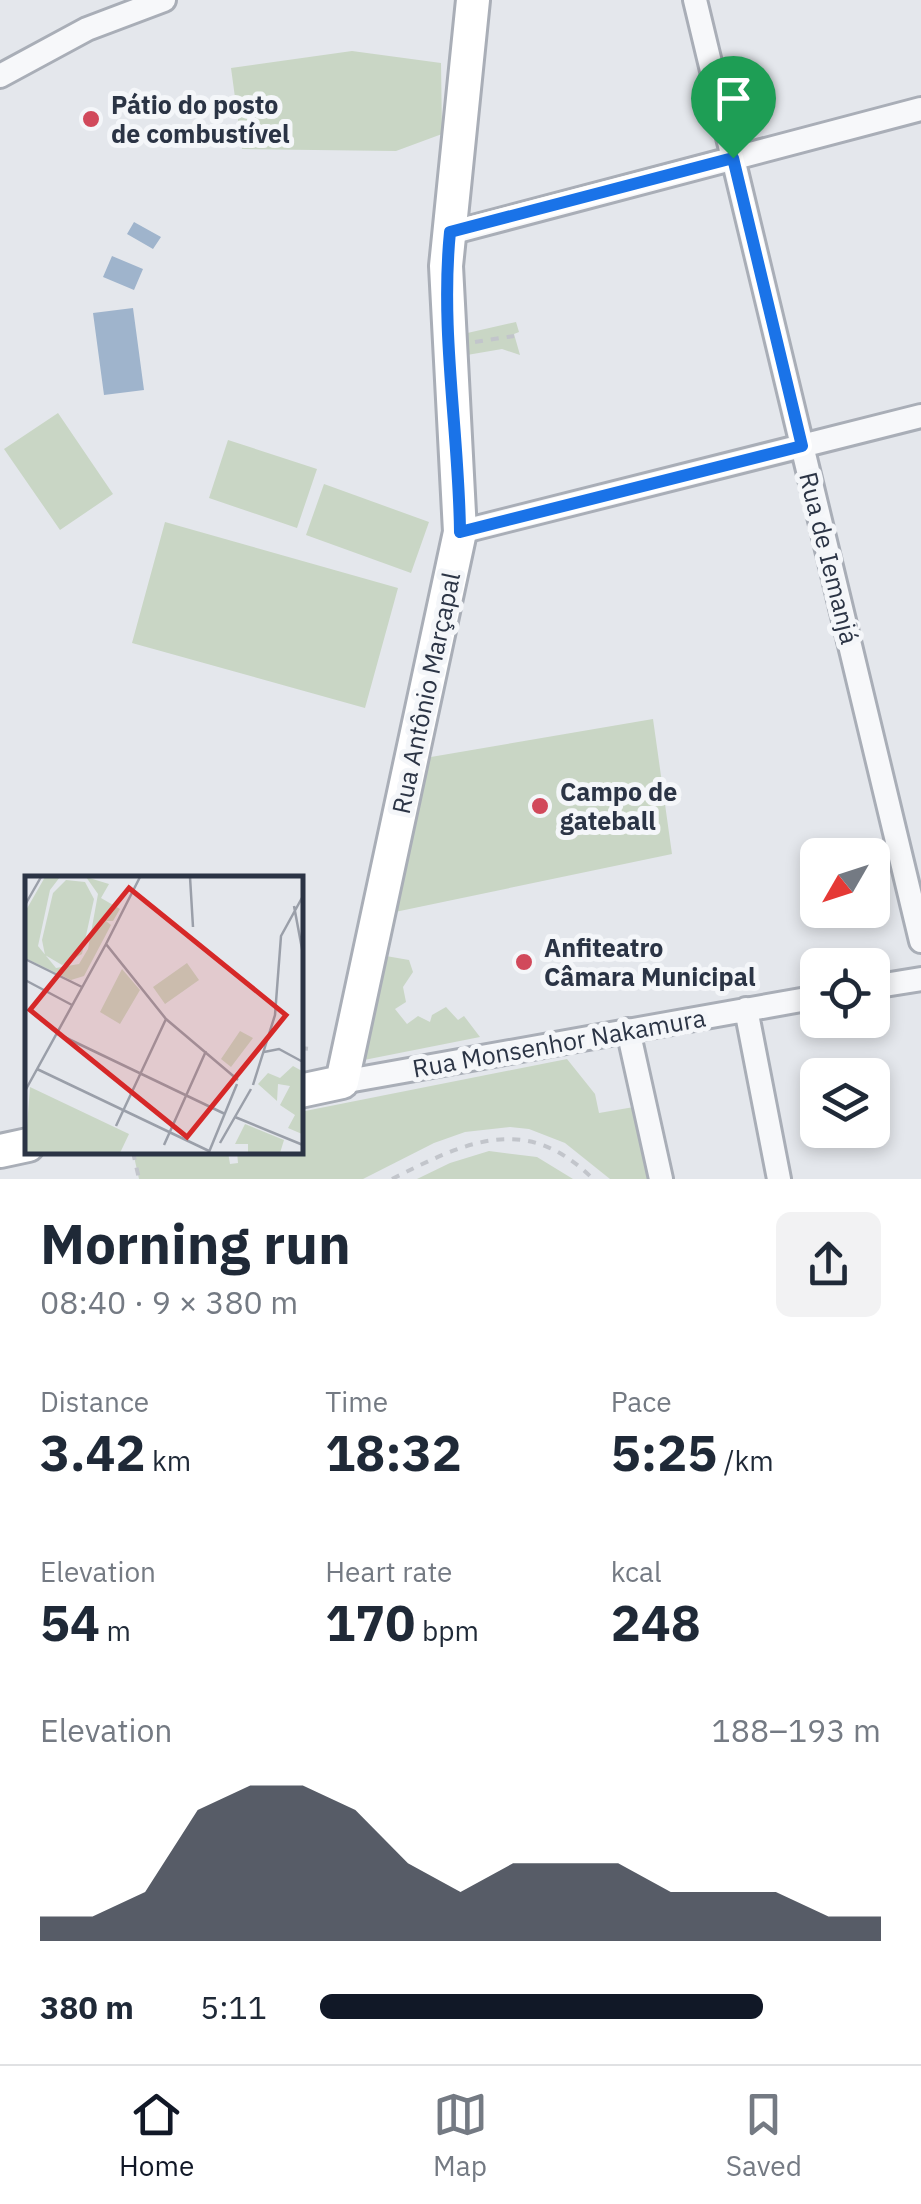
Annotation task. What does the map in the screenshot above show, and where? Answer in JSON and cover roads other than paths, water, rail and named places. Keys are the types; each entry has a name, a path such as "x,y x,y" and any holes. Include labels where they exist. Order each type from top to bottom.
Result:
{"main road":[{"name":"Rua Antônio Marçapal","path":"342,1082 460,532 446,266 473,0"},
{"name":"Rua Monsenhor Nakamura","path":"302,1091 342,1082"},
{"path":"0,1152 25,1147"}],"street":[{"path":"0,76 87,28 164,0"},
{"name":"Rua de Iemanjá","path":"695,0 921,941"},
{"path":"450,232 921,109"},
{"path":"460,532 921,416"},
{"path":"890,984 921,979"},
{"name":"Rua Monsenhor Nakamura","path":"342,1082 800,999"},
{"path":"746,1009 779,1179"},
{"path":"628,1030 661,1179"}],"water":[{"path":"134,222 161,237 153,249 127,234"},
{"path":"112,256 143,269 134,290 103,277"},
{"path":"133,308 144,390 104,395 93,313"}],"place":[{"name":"Pátio do posto de combustível","path":"91,119"},
{"name":"Campo de gateball","path":"540,806"},
{"name":"Anfiteatro Câmara Municipal","path":"524,962"}]}
